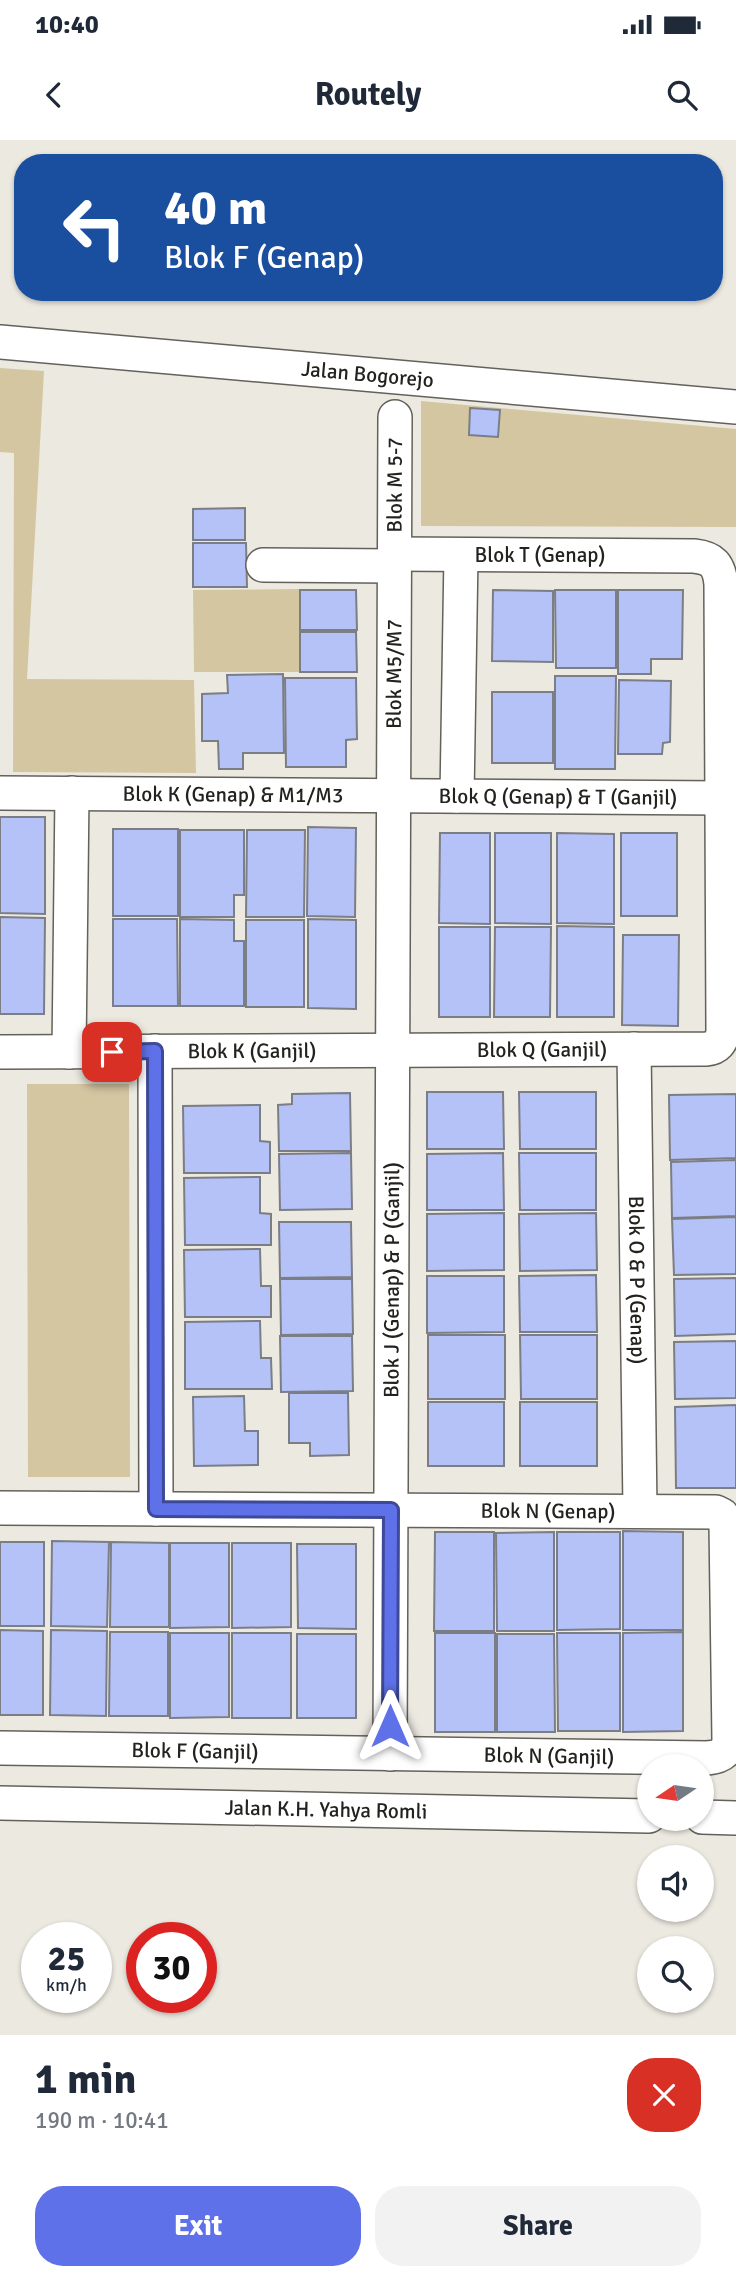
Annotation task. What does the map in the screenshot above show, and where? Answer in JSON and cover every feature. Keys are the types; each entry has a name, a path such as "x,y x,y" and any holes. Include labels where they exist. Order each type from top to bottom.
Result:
{"street":[{"name":"Jalan Bogorejo","path":"0,342 736,407"},
{"name":"Blok M 5-7","path":"394,560 395,416"},
{"name":"Blok T (Genap)","path":"263,565 461,555 686,557 711,560 720,572 729,857 722,1039 710,1049 691,1050"},
{"path":"457,796 461,555"},
{"name":"Blok M5/M7","path":"392,1050 394,560"},
{"name":"Blok Q (Genap) & T (Ganjil)","path":"394,796 457,796 726,784"},
{"name":"Blok K (Genap) & M1/M3","path":"0,793 394,796"},
{"path":"69,1052 72,793"},
{"name":"Blok O & P (Genap)","path":"634,1049 640,1510"},
{"name":"Blok K (Ganjil)","path":"0,1052 392,1050"},
{"name":"Blok Q (Ganjil)","path":"392,1050 691,1050"},
{"name":"Blok J (Genap) & P (Ganjil)","path":"390,1754 392,1050"},
{"path":"155,1051 156,1509"},
{"name":"Blok N (Genap)","path":"0,1508 716,1512 722,1515 726,1524 729,1741 727,1749 714,1756"},
{"name":"Blok F (Ganjil)","path":"0,1748 390,1754"},
{"name":"Blok N (Ganjil)","path":"390,1754 637,1757"},
{"name":"Jalan K.H. Yahya Romli","path":"0,1803 637,1816"},
{"path":"714,1817 736,1818"}],"shaded area":[{"path":"0,368 44,371 27,679 194,680 196,773 13,772 14,453 0,452"},
{"path":"421,401 736,429 736,527 421,526"},
{"path":"299,589 300,672 194,672 193,590"},
{"path":"27,1084 129,1084 130,1477 28,1477"}],"building":[{"path":"470,408 500,410 498,437 469,435"},
{"path":"245,508 245,540 193,540 193,509"},
{"path":"193,543 246,543 247,587 193,587"},
{"path":"300,590 356,590 357,630 300,630"},
{"path":"493,590 553,591 553,662 492,661"},
{"path":"555,590 616,590 616,668 556,668"},
{"path":"618,590 683,590 682,659 651,659 651,674 618,674"},
{"path":"300,632 356,632 357,672 300,672"},
{"path":"283,674 284,753 243,753 243,769 219,769 218,741 202,741 202,694 228,693 227,675"},
{"path":"555,676 616,676 615,769 555,769"},
{"path":"285,678 356,678 357,739 346,740 346,767 286,767"},
{"path":"619,680 671,681 670,742 663,743 662,754 618,754"},
{"path":"492,692 553,692 553,763 492,763"},
{"path":"0,817 45,817 45,914 0,913"},
{"path":"308,827 356,828 355,917 307,916"},
{"path":"113,829 178,829 178,916 113,916"},
{"path":"180,830 244,830 244,895 234,895 234,917 180,917"},
{"path":"247,830 305,830 304,917 246,917"},
{"path":"440,833 490,833 490,924 439,923"},
{"path":"495,833 551,833 551,924 495,923"},
{"path":"557,833 614,834 614,924 557,923"},
{"path":"621,833 677,833 677,916 621,916"},
{"path":"0,917 45,918 44,1014 0,1014"},
{"path":"113,919 177,919 178,1006 113,1006"},
{"path":"180,919 234,920 234,941 244,941 244,1006 180,1006"},
{"path":"308,919 356,920 356,1009 308,1008"},
{"path":"246,920 304,920 304,1007 246,1007"},
{"path":"557,926 614,927 614,1017 557,1017"},
{"path":"439,927 490,927 490,1017 439,1017"},
{"path":"495,927 551,927 550,1017 494,1017"},
{"path":"623,935 679,935 678,1026 622,1025"},
{"path":"427,1092 503,1092 504,1149 427,1149"},
{"path":"519,1092 596,1092 596,1149 520,1149"},
{"path":"350,1093 351,1151 279,1151 278,1105 292,1104 292,1094"},
{"path":"736,1094 736,1158 670,1160 669,1095"},
{"path":"260,1105 260,1141 270,1142 270,1173 184,1173 183,1106"},
{"path":"351,1153 352,1209 280,1210 279,1154"},
{"path":"503,1153 504,1210 427,1210 427,1154"},
{"path":"519,1153 596,1153 596,1210 520,1210"},
{"path":"736,1160 736,1216 672,1218 671,1162"},
{"path":"260,1177 260,1213 271,1214 271,1245 185,1245 184,1178"},
{"path":"504,1213 504,1270 427,1271 427,1214"},
{"path":"596,1213 597,1270 520,1271 519,1214"},
{"path":"736,1217 736,1274 674,1275 672,1219"},
{"path":"279,1222 351,1222 352,1277 280,1278"},
{"path":"260,1249 261,1286 271,1286 271,1317 185,1317 184,1250"},
{"path":"596,1275 597,1332 520,1332 519,1276"},
{"path":"427,1276 504,1276 504,1332 427,1333"},
{"path":"736,1278 736,1334 675,1336 674,1279"},
{"path":"280,1279 352,1279 353,1334 281,1335"},
{"path":"260,1321 261,1358 271,1358 272,1389 185,1389 185,1322"},
{"path":"428,1335 505,1335 505,1399 428,1399"},
{"path":"520,1335 597,1335 597,1399 521,1399"},
{"path":"280,1336 352,1336 353,1391 281,1392"},
{"path":"736,1341 736,1398 675,1399 674,1342"},
{"path":"289,1393 348,1393 349,1455 310,1456 310,1443 289,1443"},
{"path":"244,1396 245,1431 258,1431 258,1465 194,1466 193,1397"},
{"path":"428,1402 504,1402 504,1466 428,1466"},
{"path":"520,1402 597,1402 597,1466 520,1466"},
{"path":"736,1405 736,1488 676,1488 675,1407"},
{"path":"623,1531 683,1532 683,1630 623,1630"},
{"path":"435,1532 494,1532 494,1631 434,1631"},
{"path":"554,1532 554,1631 497,1631 496,1533"},
{"path":"557,1532 620,1532 620,1629 557,1630"},
{"path":"52,1541 109,1542 107,1627 51,1626"},
{"path":"0,1542 44,1542 44,1626 0,1626"},
{"path":"111,1542 169,1543 169,1627 110,1627"},
{"path":"170,1543 229,1543 229,1627 170,1628"},
{"path":"232,1543 291,1543 291,1627 232,1628"},
{"path":"297,1544 356,1544 356,1629 298,1628"},
{"path":"0,1630 43,1631 43,1715 0,1715"},
{"path":"51,1630 107,1631 106,1716 50,1715"},
{"path":"110,1632 168,1632 168,1716 109,1716"},
{"path":"683,1632 683,1731 623,1732 623,1633"},
{"path":"170,1633 229,1633 229,1717 170,1718"},
{"path":"232,1633 291,1633 291,1718 232,1718"},
{"path":"435,1633 495,1633 495,1732 435,1732"},
{"path":"557,1633 620,1633 620,1731 558,1731"},
{"path":"297,1634 356,1634 356,1718 297,1718"},
{"path":"497,1634 554,1634 555,1732 497,1732"}],"route":[{"path":"112,1052 155,1051 156,1509 391,1510 390,1726"}]}
